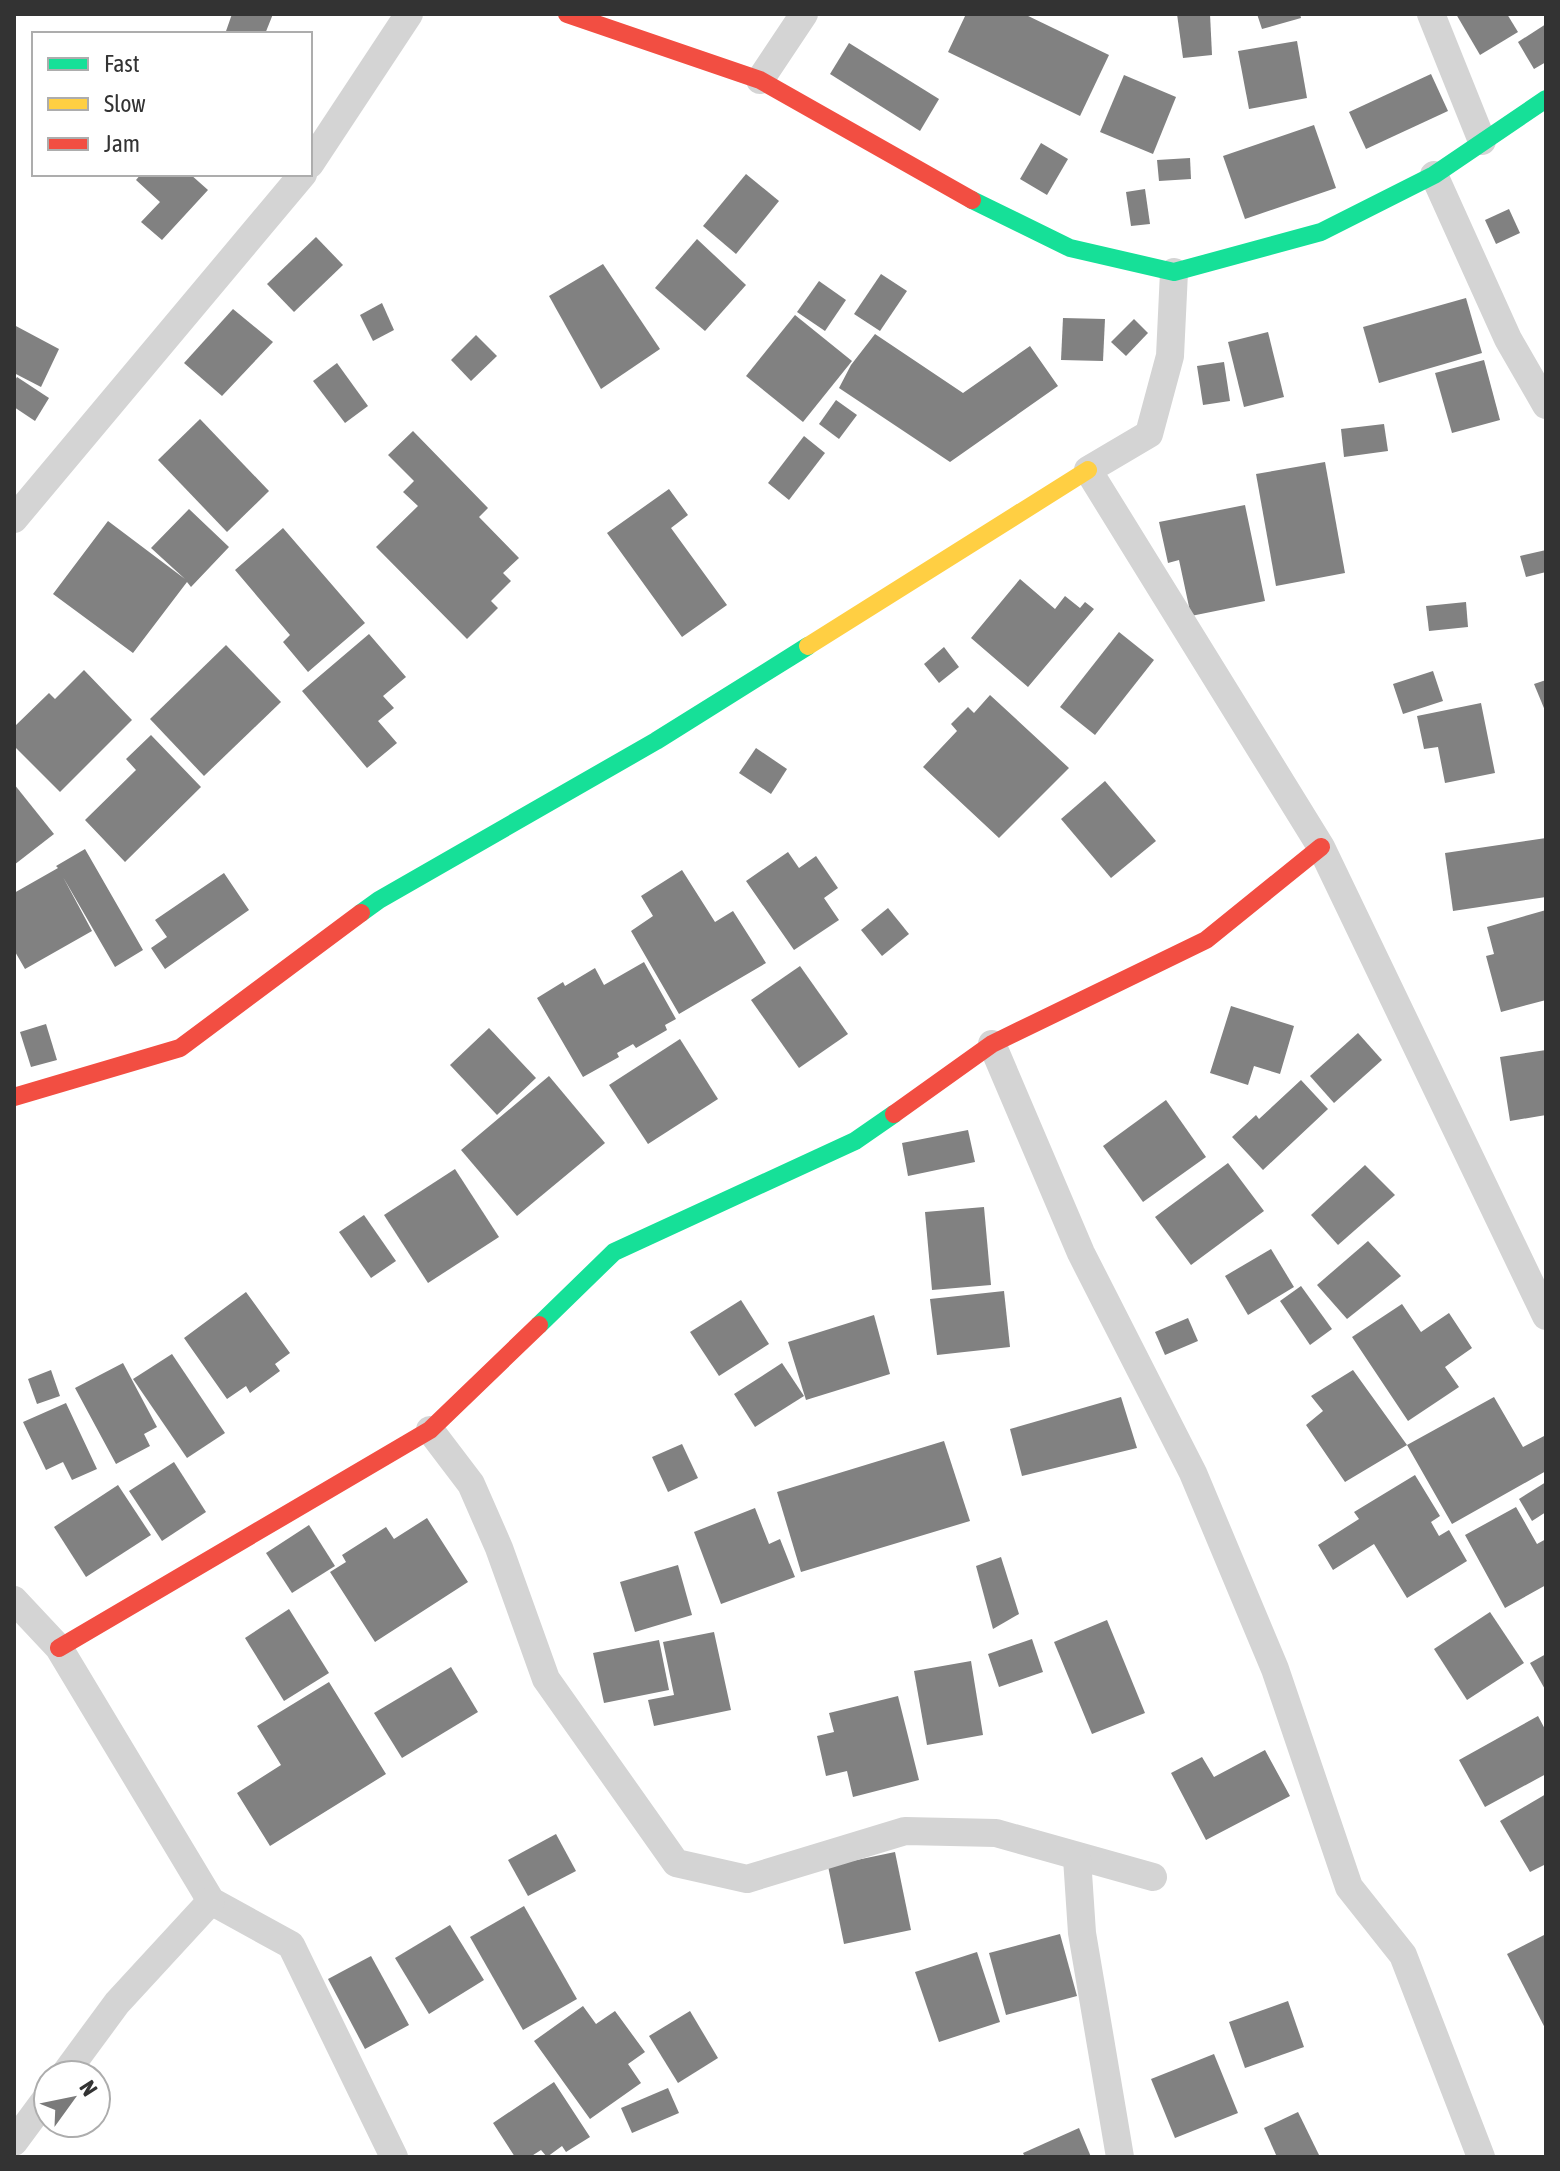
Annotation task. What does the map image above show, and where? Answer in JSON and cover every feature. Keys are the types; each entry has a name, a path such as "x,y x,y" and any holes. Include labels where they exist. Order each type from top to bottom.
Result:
{"street":[{"path":"312,161 409,14"},
{"path":"567,14 760,80 959,194 1070,248 1174,272 1321,232 1434,175 1546,99"},
{"path":"760,80 804,14"},
{"path":"1431,14 1482,141"},
{"path":"1434,175 1508,339 1546,405"},
{"path":"14,519 301,176"},
{"path":"14,1097 180,1048 379,900 656,741 1149,434 1170,356 1174,272"},
{"path":"1088,470 1321,847 1546,1316"},
{"path":"59,1648 430,1430 614,1252 855,1141 992,1044 1206,940 1321,847"},
{"path":"992,1044 1081,1253 1193,1473 1275,1669 1349,1887 1403,1955 1481,2157"},
{"path":"430,1430 471,1484 499,1548 546,1679 676,1863 747,1879 905,1831 996,1833 1153,1877"},
{"path":"14,1600 59,1648 211,1901 291,1945 394,2157"},
{"path":"1077,1858 1082,1933 1120,2157"},
{"path":"76,2059 117,2003 211,1901"},
{"path":"14,2142 32,2118"}],"building":[{"path":"232,14 273,14 266,32 226,32"},
{"path":"966,14 1024,14 1109,55 1080,116 948,52"},
{"path":"1177,14 1210,14 1212,55 1183,58"},
{"path":"1257,14 1300,14 1301,18 1262,29"},
{"path":"1456,14 1507,14 1518,32 1480,55"},
{"path":"1546,24 1546,62 1534,69 1518,42"},
{"path":"1297,41 1307,98 1249,109 1238,51"},
{"path":"849,43 939,99 920,131 830,74"},
{"path":"1431,74 1448,111 1366,149 1349,112"},
{"path":"1124,75 1176,97 1153,154 1100,132"},
{"path":"1314,125 1336,188 1245,219 1223,156"},
{"path":"1041,143 1068,159 1047,195 1020,179"},
{"path":"1190,158 1191,179 1159,181 1157,160"},
{"path":"746,174 779,201 736,254 703,226"},
{"path":"139,176 192,176 208,190 162,240 141,222 160,202 136,180"},
{"path":"1145,189 1150,224 1131,226 1126,192"},
{"path":"1509,209 1520,233 1496,244 1485,220"},
{"path":"316,237 343,265 294,312 267,284"},
{"path":"697,239 746,285 705,331 655,288"},
{"path":"603,264 660,349 601,389 549,296"},
{"path":"881,274 907,291 880,331 854,314"},
{"path":"819,281 846,300 825,331 797,312"},
{"path":"1466,298 1482,353 1379,383 1363,327"},
{"path":"382,303 394,330 373,341 360,315"},
{"path":"233,309 273,342 222,396 184,363"},
{"path":"795,315 852,361 803,422 746,376"},
{"path":"1063,318 1105,319 1103,361 1061,360"},
{"path":"1134,319 1148,333 1126,356 1111,342"},
{"path":"14,325 59,349 41,387 14,373"},
{"path":"1268,332 1284,397 1244,407 1228,342"},
{"path":"875,334 963,393 1030,346 1058,386 950,462 839,388 851,365"},
{"path":"476,335 497,356 471,381 451,360"},
{"path":"1484,360 1500,420 1452,433 1435,373"},
{"path":"1224,362 1230,401 1203,405 1197,366"},
{"path":"337,363 368,406 345,423 313,381"},
{"path":"17,377 49,398 35,421 14,407 14,382"},
{"path":"836,400 857,415 839,439 819,424"},
{"path":"200,419 269,491 227,532 158,460"},
{"path":"1384,424 1388,451 1344,457 1341,429"},
{"path":"413,431 488,508 479,517 519,558 503,573 511,581 491,601 498,608 467,639 376,547 418,506 403,492 414,481 388,455"},
{"path":"804,436 825,453 789,500 768,483"},
{"path":"1325,462 1345,573 1276,586 1256,474"},
{"path":"669,489 688,515 671,528 727,605 682,637 607,533"},
{"path":"1245,505 1265,601 1191,616 1179,560 1168,563 1159,522"},
{"path":"189,509 229,547 191,587 187,582 133,653 53,594 108,521 185,579 151,548"},
{"path":"283,528 365,623 308,672 283,642 290,635 235,570"},
{"path":"1546,550 1546,572 1526,577 1520,556"},
{"path":"1020,579 1055,609 1065,596 1080,608 1085,602 1094,609 1028,687 971,638"},
{"path":"1466,602 1468,627 1429,631 1426,606"},
{"path":"1119,632 1154,660 1095,735 1060,707"},
{"path":"369,634 406,677 383,696 394,708 378,721 397,743 367,768 302,691"},
{"path":"226,645 281,702 204,776 150,719"},
{"path":"944,647 959,667 939,683 924,664"},
{"path":"84,670 132,720 60,792 14,746 14,727 49,693 55,699"},
{"path":"1433,671 1443,701 1403,714 1393,684"},
{"path":"1546,680 1546,713 1534,684"},
{"path":"990,695 1069,768 999,838 923,767 957,731 951,724 968,707 974,713"},
{"path":"1481,703 1495,773 1445,783 1438,747 1424,749 1417,716"},
{"path":"151,735 201,787 125,862 85,820 136,770 126,759"},
{"path":"756,748 787,769 771,794 739,773"},
{"path":"1105,781 1156,841 1111,878 1061,819"},
{"path":"14,784 54,834 14,865"},
{"path":"1546,838 1546,897 1453,911 1445,853"},
{"path":"85,849 143,950 115,967 63,877 92,931 25,969 14,950 14,893"},
{"path":"788,852 799,868 816,856 838,888 824,898 839,920 794,950 746,881"},
{"path":"682,870 715,922 733,911 766,963 679,1014 631,931 653,916 641,896"},
{"path":"224,873 249,910 165,969 151,948 167,937 155,920"},
{"path":"888,908 909,934 882,956 861,930"},
{"path":"1546,910 1546,1000 1501,1012 1486,956 1494,954 1487,927"},
{"path":"644,962 676,1019 665,1025 667,1030 636,1048 633,1044 617,1053 619,1057 583,1077 537,998 595,968 604,985"},
{"path":"800,966 848,1034 799,1068 751,1000"},
{"path":"1231,1006 1294,1026 1280,1074 1254,1066 1248,1085 1210,1073"},
{"path":"46,1024 57,1060 31,1067 20,1032"},
{"path":"489,1028 536,1078 497,1115 450,1065"},
{"path":"1358,1033 1382,1060 1334,1103 1310,1076"},
{"path":"680,1039 718,1099 648,1144 609,1085"},
{"path":"1546,1050 1546,1115 1510,1121 1500,1057"},
{"path":"549,1076 605,1143 517,1216 461,1150"},
{"path":"1301,1080 1328,1109 1263,1170 1232,1137 1256,1115 1259,1119"},
{"path":"1166,1100 1206,1157 1143,1202 1103,1146"},
{"path":"968,1130 975,1162 908,1176 902,1143"},
{"path":"1228,1163 1264,1211 1191,1265 1155,1217"},
{"path":"1365,1165 1395,1195 1338,1245 1311,1215"},
{"path":"455,1169 499,1237 428,1283 384,1215"},
{"path":"984,1207 991,1285 932,1290 925,1212"},
{"path":"364,1215 396,1261 371,1278 339,1232"},
{"path":"1368,1241 1401,1276 1347,1319 1317,1285"},
{"path":"1271,1249 1294,1287 1248,1315 1225,1276"},
{"path":"1301,1286 1332,1329 1310,1345 1280,1301"},
{"path":"1004,1291 1010,1347 937,1355 930,1299"},
{"path":"246,1292 290,1353 275,1364 280,1371 250,1393 246,1386 227,1399 184,1338"},
{"path":"741,1300 769,1344 719,1376 690,1332"},
{"path":"1402,1304 1421,1332 1449,1313 1472,1348 1445,1367 1459,1387 1408,1421 1352,1337"},
{"path":"874,1315 890,1374 806,1400 788,1342"},
{"path":"1188,1318 1198,1341 1165,1355 1155,1332"},
{"path":"172,1354 225,1433 187,1458 133,1379"},
{"path":"123,1363 157,1427 144,1434 150,1446 116,1464 75,1388"},
{"path":"782,1363 804,1396 755,1427 734,1394"},
{"path":"51,1370 60,1396 37,1404 28,1379"},
{"path":"1353,1370 1407,1445 1345,1482 1306,1425 1323,1411 1311,1396"},
{"path":"1121,1397 1137,1448 1022,1476 1010,1429"},
{"path":"1494,1397 1523,1447 1546,1435 1546,1471 1452,1524 1407,1445"},
{"path":"66,1403 97,1469 72,1480 63,1462 46,1470 23,1422"},
{"path":"944,1441 970,1521 801,1572 777,1492"},
{"path":"682,1444 698,1478 668,1492 652,1457"},
{"path":"174,1462 206,1512 162,1541 129,1491"},
{"path":"1415,1475 1440,1516 1431,1522 1439,1536 1449,1530 1467,1561 1407,1598 1374,1544 1333,1570 1318,1545 1359,1519 1354,1512"},
{"path":"1546,1482 1546,1512 1532,1521 1519,1499"},
{"path":"118,1485 151,1535 86,1577 54,1527"},
{"path":"1516,1507 1537,1544 1546,1539 1546,1585 1505,1608 1465,1535"},
{"path":"755,1508 769,1544 780,1539 795,1577 721,1604 694,1532"},
{"path":"427,1518 468,1582 375,1642 330,1572 346,1562 342,1555 386,1527 394,1539"},
{"path":"309,1525 335,1566 292,1593 266,1553"},
{"path":"1001,1557 1019,1614 993,1629 976,1566"},
{"path":"678,1565 692,1615 635,1632 620,1582"},
{"path":"289,1609 329,1673 284,1701 245,1638"},
{"path":"1490,1612 1524,1663 1467,1700 1434,1649"},
{"path":"1107,1620 1145,1713 1092,1734 1054,1642"},
{"path":"714,1632 731,1710 654,1726 648,1700 674,1695 663,1642"},
{"path":"1032,1639 1043,1672 999,1687 988,1654"},
{"path":"659,1640 669,1690 604,1703 593,1653"},
{"path":"1546,1654 1546,1691 1530,1663"},
{"path":"971,1661 983,1735 927,1745 914,1671"},
{"path":"451,1667 478,1712 402,1758 374,1713"},
{"path":"329,1682 386,1774 270,1846 237,1793 281,1765 257,1726"},
{"path":"898,1696 919,1780 853,1797 847,1771 826,1776 817,1736 834,1732 829,1713"},
{"path":"1538,1716 1546,1731 1546,1774 1485,1807 1459,1760"},
{"path":"1265,1750 1290,1796 1206,1840 1171,1773 1202,1757 1214,1777"},
{"path":"1546,1794 1546,1864 1530,1872 1500,1821"},
{"path":"556,1834 576,1871 528,1896 508,1860"},
{"path":"895,1852 911,1930 844,1944 828,1866"},
{"path":"524,1906 577,1999 523,2030 470,1937"},
{"path":"450,1925 484,1980 429,2014 395,1958"},
{"path":"1060,1934 1077,1996 1006,2015 989,1953"},
{"path":"1546,1934 1546,2030 1507,1954"},
{"path":"977,1952 1000,2022 939,2042 915,1972"},
{"path":"371,1956 409,2025 365,2049 328,1979"},
{"path":"1288,2001 1304,2047 1245,2068 1229,2022"},
{"path":"583,2006 596,2024 615,2011 645,2052 628,2064 641,2083 590,2119 534,2041"},
{"path":"690,2011 718,2058 678,2083 649,2036"},
{"path":"1214,2054 1238,2113 1175,2138 1151,2079"},
{"path":"554,2082 590,2137 566,2152 562,2146 547,2157 541,2150 530,2157 515,2157 493,2123"},
{"path":"668,2088 679,2113 632,2133 621,2108"},
{"path":"1298,2112 1320,2157 1277,2157 1264,2128"},
{"path":"1079,2128 1091,2157 1025,2157 1023,2153"}],"traffic: fast":[{"path":"972,200 1070,248 1174,272 1321,232 1434,175 1546,99"},
{"path":"361,913 656,741 808,646"},
{"path":"539,1325 614,1252 855,1141 894,1114"}],"traffic: slow":[{"path":"808,646 1088,470"}],"traffic: jam":[{"path":"567,14 760,80 972,200"},
{"path":"894,1114 992,1044 1206,940 1321,847"},
{"path":"14,1097 180,1048 361,913"},
{"path":"59,1648 430,1430 539,1325"}]}
